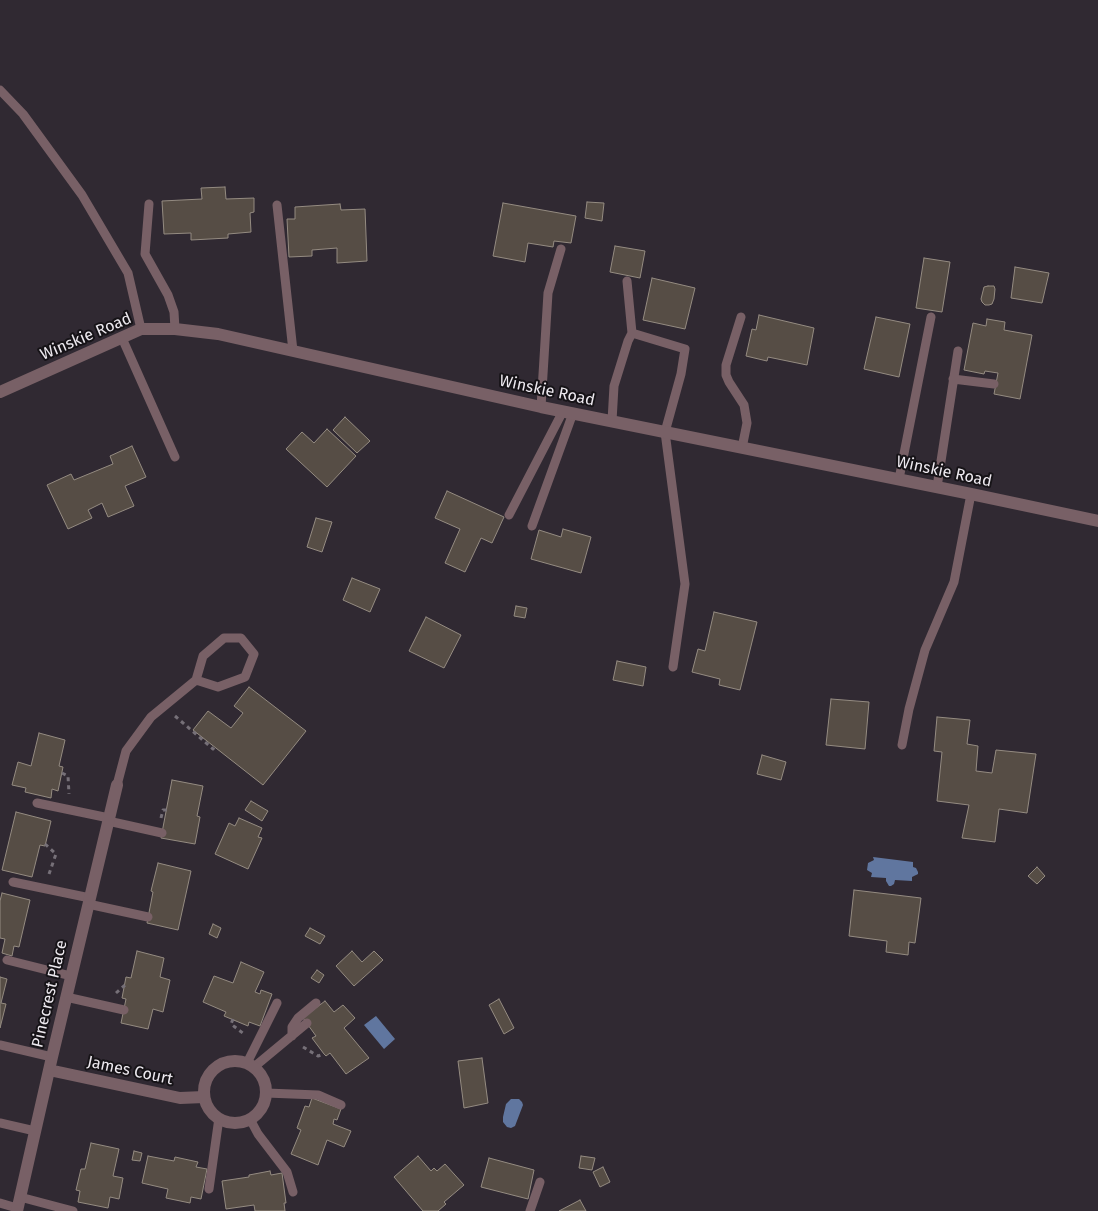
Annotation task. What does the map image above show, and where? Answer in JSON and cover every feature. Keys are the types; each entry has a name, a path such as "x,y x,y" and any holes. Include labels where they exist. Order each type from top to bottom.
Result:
{"street":[{"name":"Winskie Road","path":"0,392 141,329 175,329 218,334 541,407 1098,521"},
{"name":"Pinecrest Place","path":"18,1205 117,785"},
{"path":"230,1061 239,1061 250,1065 263,1077 266,1093 262,1108 255,1116 246,1121 235,1123 224,1121 215,1115 208,1107 204,1097 207,1078 221,1064 230,1061"},
{"name":"James Court","path":"49,1070 180,1098 204,1097"}],"lane":[{"path":"0,90 23,114 82,195 128,273 141,329"},
{"path":"149,204 145,254 168,295 174,312 175,329"},
{"path":"277,205 292,351"},
{"path":"541,407 548,293 561,249"},
{"path":"612,421 614,386 632,333 627,280"},
{"path":"741,317 726,365 726,376 744,405 747,423 742,448"},
{"path":"898,479 932,317"},
{"path":"632,333 685,349 681,374 665,432 684,584 673,667"},
{"path":"122,338 175,457"},
{"path":"937,487 958,351"},
{"path":"953,379 994,384"},
{"path":"509,515 568,412"},
{"path":"532,526 568,412"},
{"path":"902,745 909,709 926,650 954,582 971,494"},
{"path":"117,785 126,751 151,717 196,680 203,656 224,638 241,638 254,654 245,677 218,687 196,680"},
{"path":"37,803 162,832"},
{"path":"13,882 45,888 148,917"},
{"path":"7,960 71,976"},
{"path":"66,996 124,1010"},
{"path":"250,1065 257,1043 278,1002"},
{"path":"292,1036 292,1027 298,1018 316,1003"},
{"path":"250,1065 292,1036 307,1023"},
{"path":"0,1045 52,1057"},
{"path":"266,1093 318,1095 342,1105"},
{"path":"209,1189 219,1118"},
{"path":"250,1119 258,1134 287,1172 293,1192"},
{"path":"0,1123 35,1131"},
{"path":"530,1211 540,1182"},
{"path":"0,1203 73,1211"}],"path":[{"path":"164,707 213,749 214,747"},
{"path":"62,773 68,776 71,810"},
{"path":"45,844 56,854 45,888"},
{"path":"233,1019 231,1024 257,1043"},
{"path":"292,1036 296,1042 318,1056 324,1054"}],"water":[{"path":"873,857 913,862 913,867 916,868 918,874 912,877 912,881 895,880 894,884 889,886 886,878 871,877 872,873 867,870 868,863 874,860"},
{"path":"376,1016 395,1039 384,1049 364,1025"},
{"path":"511,1099 519,1099 523,1105 515,1126 511,1128 507,1127 503,1122 503,1117 506,1104"}],"building":[{"path":"225,187 226,199 254,198 254,212 250,213 251,232 228,234 228,238 191,240 191,233 164,234 162,201 202,199 201,188"},
{"path":"587,202 604,203 602,221 585,218"},
{"path":"503,203 576,216 571,243 554,241 553,247 528,243 525,262 493,256"},
{"path":"340,204 341,210 365,209 367,261 337,263 337,248 312,250 312,256 289,257 287,219 295,219 295,207"},
{"path":"615,246 645,251 640,278 610,272"},
{"path":"924,258 950,262 942,312 916,308"},
{"path":"1015,267 1049,273 1042,303 1011,298"},
{"path":"652,278 695,288 685,329 643,320"},
{"path":"994,286 994,299 992,304 985,305 981,299 984,287"},
{"path":"759,315 814,328 807,365 768,357 767,361 746,356 752,329 756,330"},
{"path":"876,317 910,324 899,377 864,369"},
{"path":"987,319 1005,322 1004,330 1032,335 1020,399 994,394 998,373 985,371 984,374 964,370 973,323 986,326"},
{"path":"345,417 370,441 357,453 333,430"},
{"path":"327,429 356,456 327,487 286,449 302,432 314,443"},
{"path":"132,446 146,477 125,486 134,506 108,517 102,503 88,510 92,518 68,529 47,485 71,474 74,480 113,464 110,456"},
{"path":"447,491 504,517 492,543 481,538 465,572 445,563 460,529 435,518"},
{"path":"316,518 332,522 322,552 307,547"},
{"path":"563,529 591,537 581,573 531,559 539,530 561,537"},
{"path":"352,578 380,589 370,612 343,600"},
{"path":"516,606 527,608 525,618 514,616"},
{"path":"714,612 757,622 740,690 719,685 720,679 692,672 698,649 705,651"},
{"path":"426,617 461,635 444,668 409,651"},
{"path":"617,661 646,667 643,686 613,680"},
{"path":"249,687 306,731 263,785 193,730 208,711 231,728 243,713 234,706"},
{"path":"831,699 869,702 865,749 826,745"},
{"path":"937,717 970,720 967,744 978,746 976,771 992,773 996,750 1036,754 1027,813 999,809 995,842 962,838 969,805 937,801 942,752 934,751"},
{"path":"39,733 65,740 59,766 63,767 58,791 52,789 51,798 25,792 26,788 12,785 18,762 31,766"},
{"path":"762,755 786,762 781,780 757,774"},
{"path":"172,780 203,786 197,816 200,817 195,844 161,838"},
{"path":"251,801 268,811 262,821 245,810"},
{"path":"16,812 51,821 45,846 40,845 32,877 2,870"},
{"path":"239,818 262,828 258,837 262,838 248,869 215,854 229,823 235,826"},
{"path":"158,863 191,871 178,930 147,923 153,892 151,891"},
{"path":"1037,867 1045,876 1037,884 1028,876"},
{"path":"854,890 921,898 915,943 909,942 908,955 886,952 887,941 849,936"},
{"path":"2,893 30,900 19,947 14,946 12,956 2,953 5,939 0,938 0,901"},
{"path":"213,924 221,928 217,938 209,934"},
{"path":"310,928 325,936 320,944 305,936"},
{"path":"137,951 164,958 160,977 170,980 163,1012 153,1009 148,1029 121,1023 126,999 122,998 126,977 131,978"},
{"path":"352,951 362,962 374,951 383,960 354,986 336,966"},
{"path":"241,962 264,972 255,992 260,994 261,990 272,994 260,1026 249,1022 248,1026 224,1016 226,1012 203,1002 214,976 233,983"},
{"path":"317,970 324,975 319,983 311,978"},
{"path":"0,977 7,979 1,1003 6,1004 0,1028"},
{"path":"499,999 514,1028 504,1034 489,1005"},
{"path":"325,1001 334,1012 343,1005 355,1018 344,1028 369,1058 346,1074 330,1053 326,1056 324,1054 312,1038 316,1036 303,1018"},
{"path":"482,1058 488,1103 464,1108 458,1061"},
{"path":"312,1098 341,1109 337,1120 334,1119 333,1124 351,1131 344,1147 327,1140 318,1165 291,1154 301,1130 297,1128 305,1106 309,1107"},
{"path":"91,1143 119,1149 113,1176 123,1178 119,1199 110,1197 108,1208 78,1202 80,1191 76,1190 81,1169 85,1169"},
{"path":"134,1151 142,1153 140,1161 132,1160"},
{"path":"148,1156 174,1161 175,1157 198,1162 196,1167 207,1169 201,1199 191,1197 190,1203 166,1198 168,1189 142,1183"},
{"path":"418,1156 431,1171 434,1168 437,1171 445,1164 464,1185 444,1202 446,1204 438,1211 423,1211 394,1177"},
{"path":"581,1156 595,1158 592,1170 579,1168"},
{"path":"489,1158 534,1170 528,1199 481,1187"},
{"path":"603,1167 610,1182 600,1187 593,1172"},
{"path":"270,1171 271,1175 282,1173 286,1203 284,1203 285,1211 255,1211 254,1205 226,1209 222,1181 249,1177 249,1175"},
{"path":"580,1200 586,1211 559,1211"}]}
